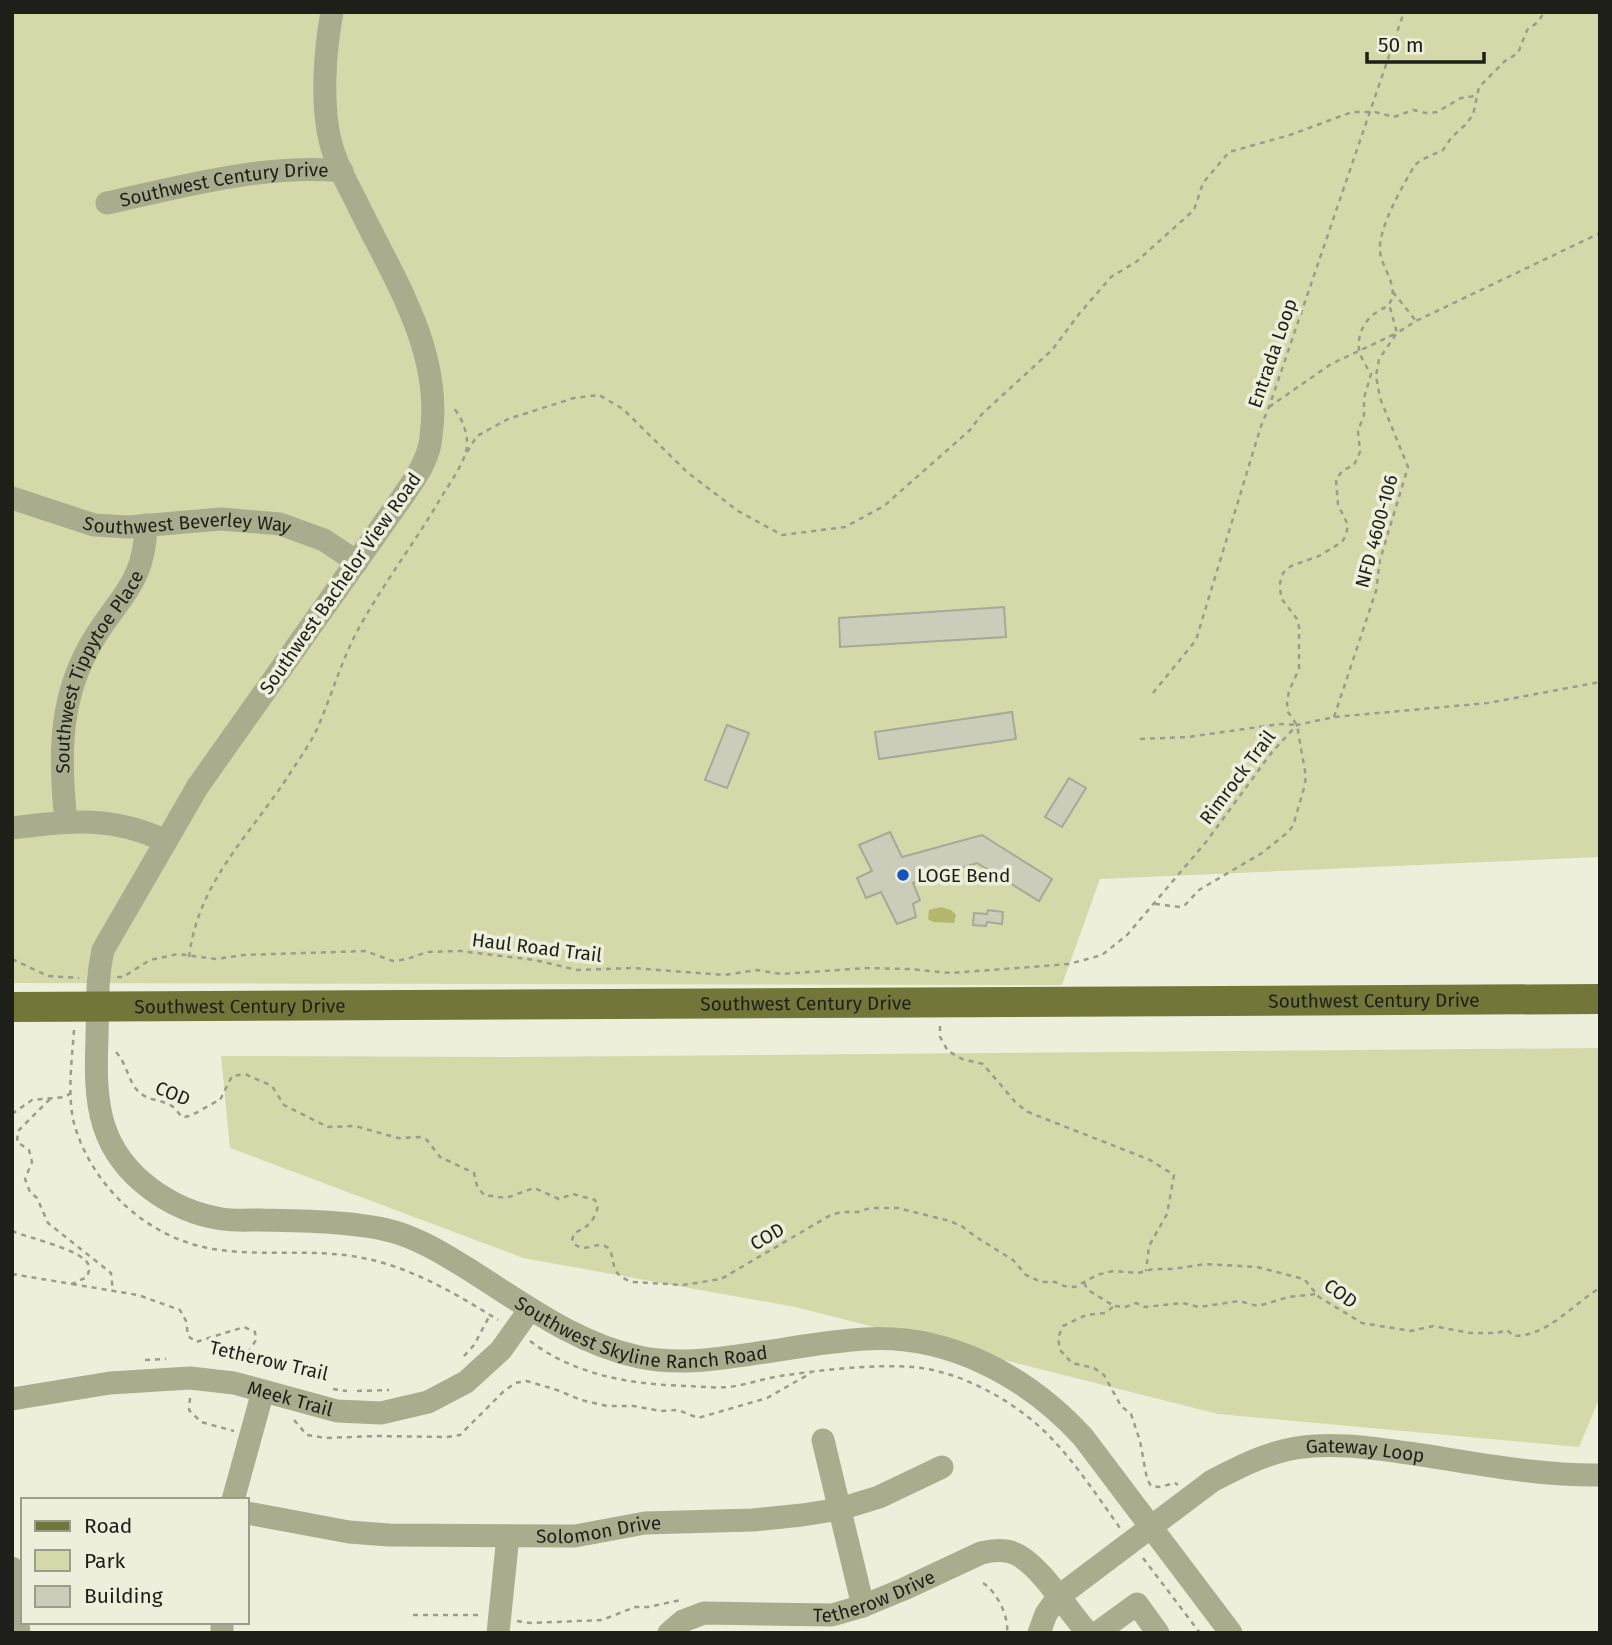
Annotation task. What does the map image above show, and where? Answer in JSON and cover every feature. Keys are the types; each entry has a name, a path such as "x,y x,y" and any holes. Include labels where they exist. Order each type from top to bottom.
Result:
{"main road":[{"name":"Southwest Century Drive","path":"12,1007 1600,999"}],"street":[{"name":"Southwest Bachelor View Road","path":"97,1007 97,977 103,950 198,786 417,476 430,447 434,405 430,369 409,307 342,171 330,139 326,100 328,33 332,12"},
{"name":"Southwest Century Drive","path":"107,203 211,180 314,168 342,171"},
{"name":"Southwest Beverley Way","path":"12,498 94,526 221,519 280,524 324,540 356,562"},
{"name":"Southwest Tippytoe Place","path":"66,822 61,762 62,728 68,702 86,653 131,587 145,551 146,524"},
{"path":"12,828 102,821 125,825 166,841"},
{"name":"Southwest Skyline Ranch Road","path":"97,1007 95,1072 103,1126 119,1157 149,1190 178,1206 221,1219 312,1222 397,1232 444,1254 530,1309 598,1345 640,1357 680,1361 719,1358 867,1339 906,1340 966,1355 1018,1381 1064,1416 1083,1437 1231,1633"},
{"name":"Meek Trail","path":"12,1399 110,1382 190,1378 234,1383 337,1411 381,1413 428,1402 466,1382 501,1350 530,1309"},
{"path":"234,1498 251,1434 272,1393"},
{"path":"823,1440 863,1606"},
{"name":"Gateway Loop","path":"1058,1597 1212,1481 1258,1459 1296,1448 1333,1444 1368,1447 1553,1473 1600,1475"},
{"name":"Solomon Drive","path":"248,1513 349,1532 389,1535 575,1536 645,1523 752,1520 802,1516 840,1509 879,1497 942,1467"},
{"path":"498,1633 508,1536"},
{"name":"Tetherow Drive","path":"670,1633 683,1621 704,1613 832,1615 863,1606 981,1553 995,1550 1017,1554 1036,1569 1088,1633"},
{"path":"12,1568 19,1633"},
{"path":"1039,1633 1045,1614 1058,1597"},
{"path":"1097,1633 1137,1604 1158,1633"}],"path":[{"name":"Entrada Loop","path":"1153,693 1196,640 1252,452 1404,12"},
{"path":"1416,321 1393,292 1380,250 1381,235 1415,165 1443,150 1465,125 1473,115 1476,96 1484,81 1518,53 1527,30 1538,22 1544,12"},
{"path":"189,957 192,932 202,903 222,867 286,779 316,732 358,629 477,436 508,419 574,398 599,395 624,409 688,472 727,503 782,535 845,527 884,506 970,430 982,414 1052,350 1111,277 1136,262 1194,210 1203,183 1230,152 1290,135 1352,112 1394,117 1413,110 1437,112 1461,98 1476,96"},
{"name":"NFD 4600-106","path":"1334,717 1376,591 1380,560 1408,467 1380,398 1376,376 1379,359 1397,333 1416,321 1600,233"},
{"path":"1269,407 1304,381 1359,350 1397,333 1389,304 1393,292"},
{"path":"1154,904 1180,907 1185,905 1199,890 1262,853 1293,826 1306,777 1297,724 1288,712 1287,703 1289,691 1299,669 1299,627 1297,619 1281,598 1280,583 1283,573 1291,566 1319,556 1334,544 1342,542 1346,535 1348,525 1338,505 1336,480 1342,471 1354,465 1360,452 1358,431 1364,415 1364,398 1371,374 1359,350 1362,327 1370,317 1389,304"},
{"path":"432,392 458,412 465,428 467,452"},
{"name":"Rimrock Trail","path":"1069,964 1102,955 1126,935 1206,842 1272,752 1297,724 1334,717 1488,703 1600,682"},
{"path":"1140,739 1188,737 1297,724"},
{"name":"Haul Road Trail","path":"12,959 48,976 97,977 124,977 150,960 178,954 216,959 243,955 365,951 393,961 427,952 460,951 535,960 577,970 633,968 724,975 757,970 781,974 867,968 951,973 1069,964"},
{"path":"941,1002 940,1037 948,1051 962,1059 983,1064 1016,1103 1028,1112 1150,1160 1174,1175 1167,1214 1149,1246 1146,1271"},
{"name":"COD","path":"97,1037 122,1059 132,1085 139,1092 149,1100 173,1107 182,1117 193,1115 220,1100 232,1076 245,1074 272,1086 284,1105 328,1127 355,1126 398,1138 421,1137 427,1140 440,1157 474,1172 479,1191 490,1197 506,1198 534,1188 559,1199 573,1194 588,1197 597,1202 594,1217 586,1228 574,1233 572,1241 583,1249 599,1245 608,1249 615,1270 626,1280 633,1282 683,1284 721,1279 829,1216 870,1208 908,1209 954,1222 1013,1260 1033,1279 1075,1287 1097,1275 1113,1271 1146,1271 1205,1264 1257,1267 1304,1279 1316,1294 1343,1314 1362,1323 1411,1331 1433,1326 1470,1333 1497,1333 1507,1330 1514,1336 1533,1334 1573,1310 1600,1288"},
{"path":"12,1114 32,1100 65,1097 71,1093"},
{"path":"12,1274 113,1292 111,1273 48,1223 25,1179 32,1162 29,1150 17,1142 18,1131 50,1099"},
{"path":"12,1231 32,1236 87,1261 90,1268 87,1277 72,1284"},
{"path":"1084,1283 1088,1290 1114,1306 1125,1307 1136,1303 1145,1307 1183,1303 1199,1307 1239,1301 1258,1307 1289,1297 1316,1294"},
{"name":"Tetherow Trail","path":"113,1292 138,1295 180,1310 186,1321 188,1336 196,1342 244,1327 255,1332 256,1340 245,1357 248,1366 240,1364"},
{"path":"1114,1306 1105,1313 1086,1315 1063,1326 1058,1338 1060,1350 1072,1363 1094,1368 1104,1375 1121,1406 1131,1414 1151,1486 1175,1483 1189,1498"},
{"path":"456,1364 474,1345 490,1315"},
{"path":"138,1361 173,1359"},
{"path":"272,1393 307,1435 326,1438 447,1437 460,1434 515,1383 527,1381 607,1406 678,1410 698,1418 767,1398 812,1372"},
{"path":"190,1378 189,1410 194,1417 201,1423 251,1434"},
{"name":"Tetherow Trail","path":"328,1388 350,1391 392,1389"},
{"path":"983,1583 991,1588 998,1599 1008,1623 1007,1633"}],"green space":[{"path":"12,12 1600,12 1600,857 1100,879 1062,985 12,983"},
{"path":"1600,1048 1600,1397 1579,1447 1218,1414 795,1307 523,1258 230,1148 221,1056 507,1057"}],"shaded area":[{"path":"941,907 956,915 954,923 933,922 928,919 929,910"}],"building":[{"path":"1004,607 1006,637 840,647 839,618"},
{"path":"1012,712 1016,739 879,759 875,732"},
{"path":"727,725 749,733 727,788 705,780"},
{"path":"1069,778 1086,788 1062,827 1045,817"},
{"name":"LOGE Bend","path":"890,832 902,857 982,835 1052,879 1039,901 977,863 913,883 920,900 913,904 916,917 897,924 881,892 866,898 857,878 872,871 859,845"},
{"path":"988,910 1003,912 1002,924 987,922 986,926 973,925 974,913 987,914"}],"place":[{"name":"LOGE Bend","path":"903,875"}]}
